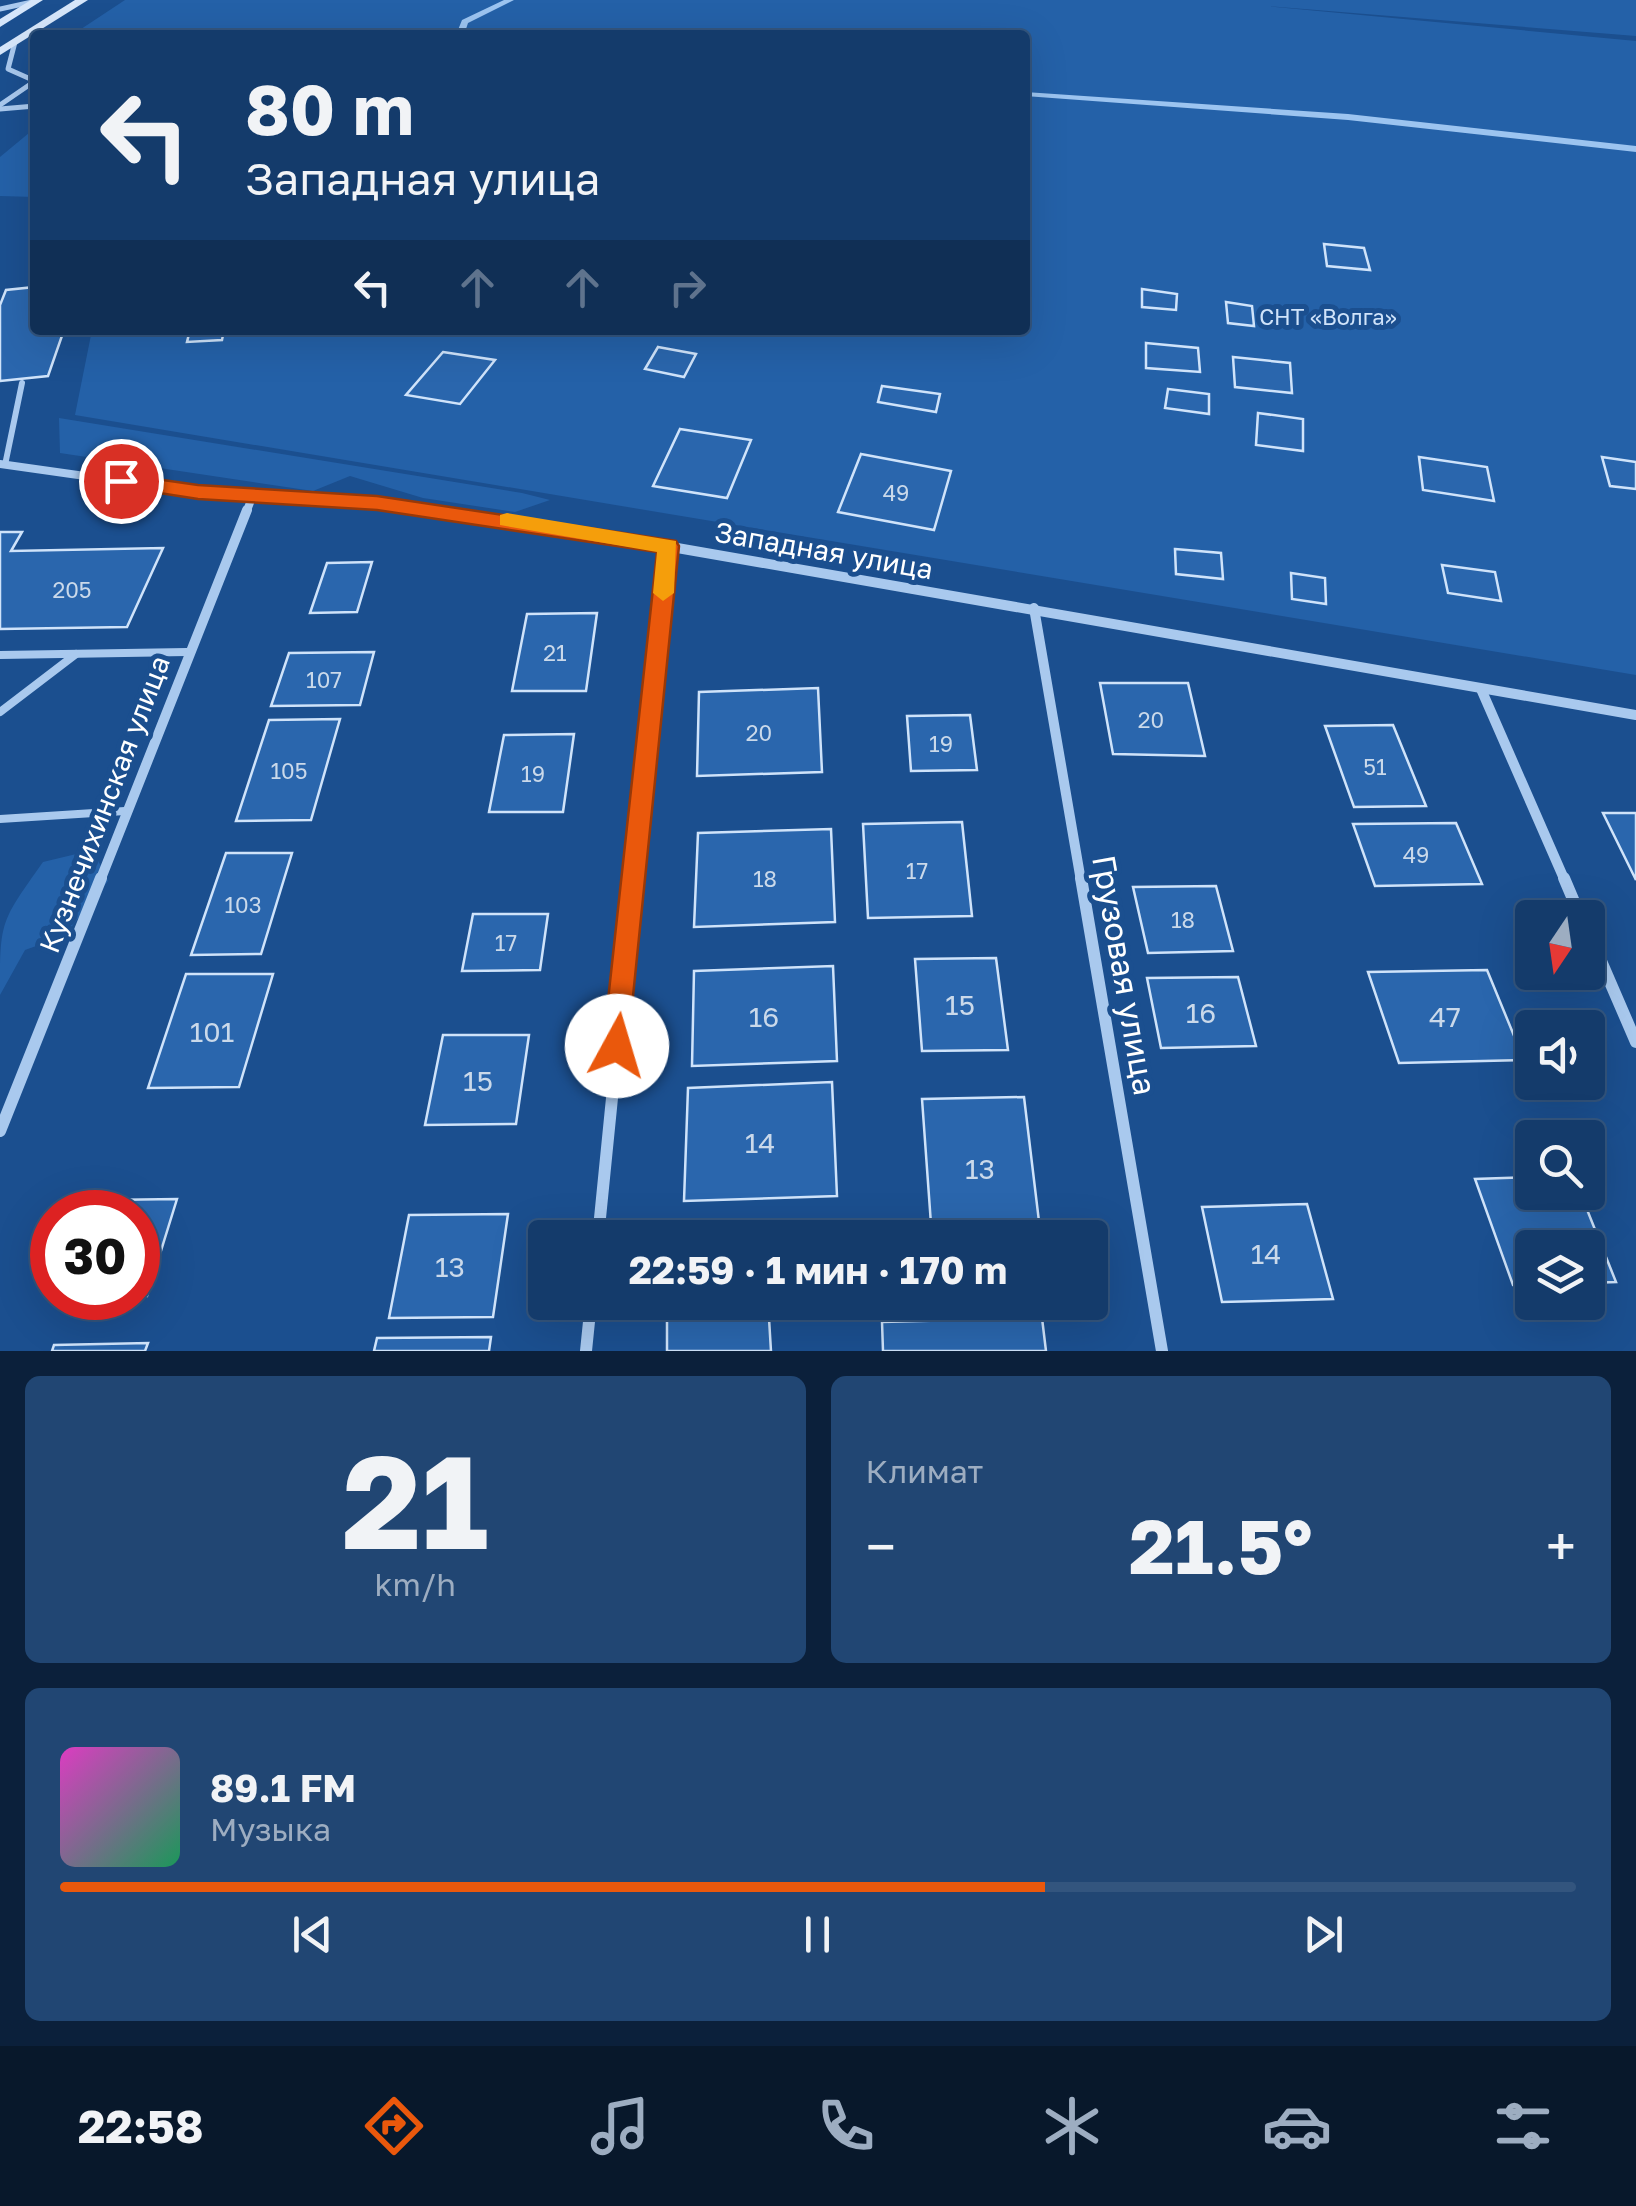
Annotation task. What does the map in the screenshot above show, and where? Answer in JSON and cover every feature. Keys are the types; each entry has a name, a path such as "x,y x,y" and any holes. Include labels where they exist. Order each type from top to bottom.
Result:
{"main road":[{"path":"0,24 37,0"},
{"path":"34,30 83,0"},
{"path":"0,52 30,33"}],"street":[{"name":"Западная улица","path":"3,465 198,492 377,503 668,546 1636,714"},
{"name":"Кузнечихинская улица","path":"0,1130 254,494"},
{"path":"600,1220 668,546"},
{"name":"Грузовая улица","path":"1034,608 1162,1351"},
{"path":"1481,689 1574,900"},
{"path":"1605,970 1636,1042"},
{"path":"586,1351 589,1320"}],"lane":[{"path":"0,9 37,0"},
{"path":"15,42 8,70 30,79"},
{"path":"0,107 30,85"},
{"path":"0,107 30,106"},
{"path":"3,465 22,384"},
{"path":"0,655 188,652"},
{"path":"0,712 76,654"},
{"path":"0,819 125,810"}],"green space":[{"name":"СНТ «Волга»","path":"125,0 1636,0 1636,36 1266,6 1636,41 1636,675 75,415 91,335 1030,335 1030,30 80,30"},
{"path":"30,132 30,197 0,196 0,157"},
{"path":"59,418 550,500 515,512 423,498 350,476 313,491 60,453"},
{"path":"93,850 108,881 64,936 25,950 0,995 2,936 18,898 43,862"}],"building":[{"path":"1324,244 1364,248 1370,270 1327,266"},
{"path":"30,288 30,335 62,335 48,376 0,381 0,305 6,290"},
{"path":"1142,289 1177,294 1176,310 1142,307"},
{"path":"1226,302 1252,306 1254,326 1228,323"},
{"path":"189,335 223,335 222,340 187,342"},
{"path":"1146,343 1198,348 1200,372 1146,368"},
{"path":"658,347 696,354 684,377 645,369"},
{"path":"443,352 495,360 460,404 406,395"},
{"path":"1233,357 1290,363 1292,393 1235,387"},
{"path":"882,386 940,394 936,412 878,402"},
{"path":"1168,389 1209,394 1209,414 1165,408"},
{"path":"1258,413 1303,419 1303,451 1256,445"},
{"path":"680,429 751,440 727,498 653,486"},
{"path":"861,454 951,471 934,530 838,512"},
{"path":"1419,457 1487,467 1494,501 1423,490"},
{"path":"1602,457 1636,462 1636,489 1610,486"},
{"path":"0,532 22,532 11,551 163,548 127,627 0,629"},
{"path":"1175,549 1221,553 1223,579 1176,574"},
{"path":"372,562 357,612 310,613 327,563"},
{"path":"1442,565 1495,572 1501,601 1448,593"},
{"path":"1291,573 1325,578 1326,604 1292,599"},
{"path":"597,613 586,691 512,691 527,614"},
{"path":"374,652 360,705 271,706 289,653"},
{"path":"1100,683 1188,683 1205,756 1113,754"},
{"path":"818,688 822,772 697,776 699,692"},
{"path":"970,715 977,770 911,771 907,716"},
{"path":"340,719 311,820 236,821 269,720"},
{"path":"1393,725 1426,806 1354,807 1325,726"},
{"path":"574,734 563,812 489,812 504,735"},
{"path":"1603,813 1636,813 1636,880"},
{"path":"962,822 972,916 868,918 863,824"},
{"path":"1456,823 1482,884 1375,886 1353,824"},
{"path":"831,829 835,922 694,927 698,833"},
{"path":"226,853 292,853 261,954 191,955"},
{"path":"1216,886 1233,951 1148,953 1133,887"},
{"path":"473,914 548,914 540,970 462,971"},
{"path":"996,958 1008,1050 922,1051 915,959"},
{"path":"833,966 837,1061 692,1066 694,971"},
{"path":"1487,970 1515,1038 1515,1060 1399,1063 1368,972"},
{"path":"186,974 273,974 239,1087 148,1088"},
{"path":"1238,977 1256,1046 1161,1048 1147,978"},
{"path":"443,1035 529,1035 516,1124 425,1125"},
{"path":"832,1082 837,1196 684,1201 688,1088"},
{"path":"1024,1097 1039,1220 931,1220 922,1099"},
{"path":"1515,1178 1515,1210 1587,1210 1595,1230 1515,1230 1513,1285 1475,1179"},
{"path":"160,1199 177,1199 160,1254"},
{"path":"1307,1204 1333,1299 1222,1302 1202,1207"},
{"path":"508,1214 493,1317 389,1318 409,1215"},
{"path":"1605,1254 1616,1282 1605,1282"},
{"path":"667,1320 769,1320 771,1351 667,1351"},
{"path":"1042,1320 1046,1351 883,1351 882,1322"},
{"path":"491,1337 489,1351 374,1351 377,1338"},
{"path":"148,1343 145,1351 52,1351 54,1345"}],"waterway":[{"path":"462,30 465,22 510,0"},
{"path":"1030,94 1348,117 1636,149"}],"slow traffic":[{"path":"507,520 668,546 663,593"}],"route":[{"path":"121,481 198,492 377,503 668,546 617,1046"}]}
